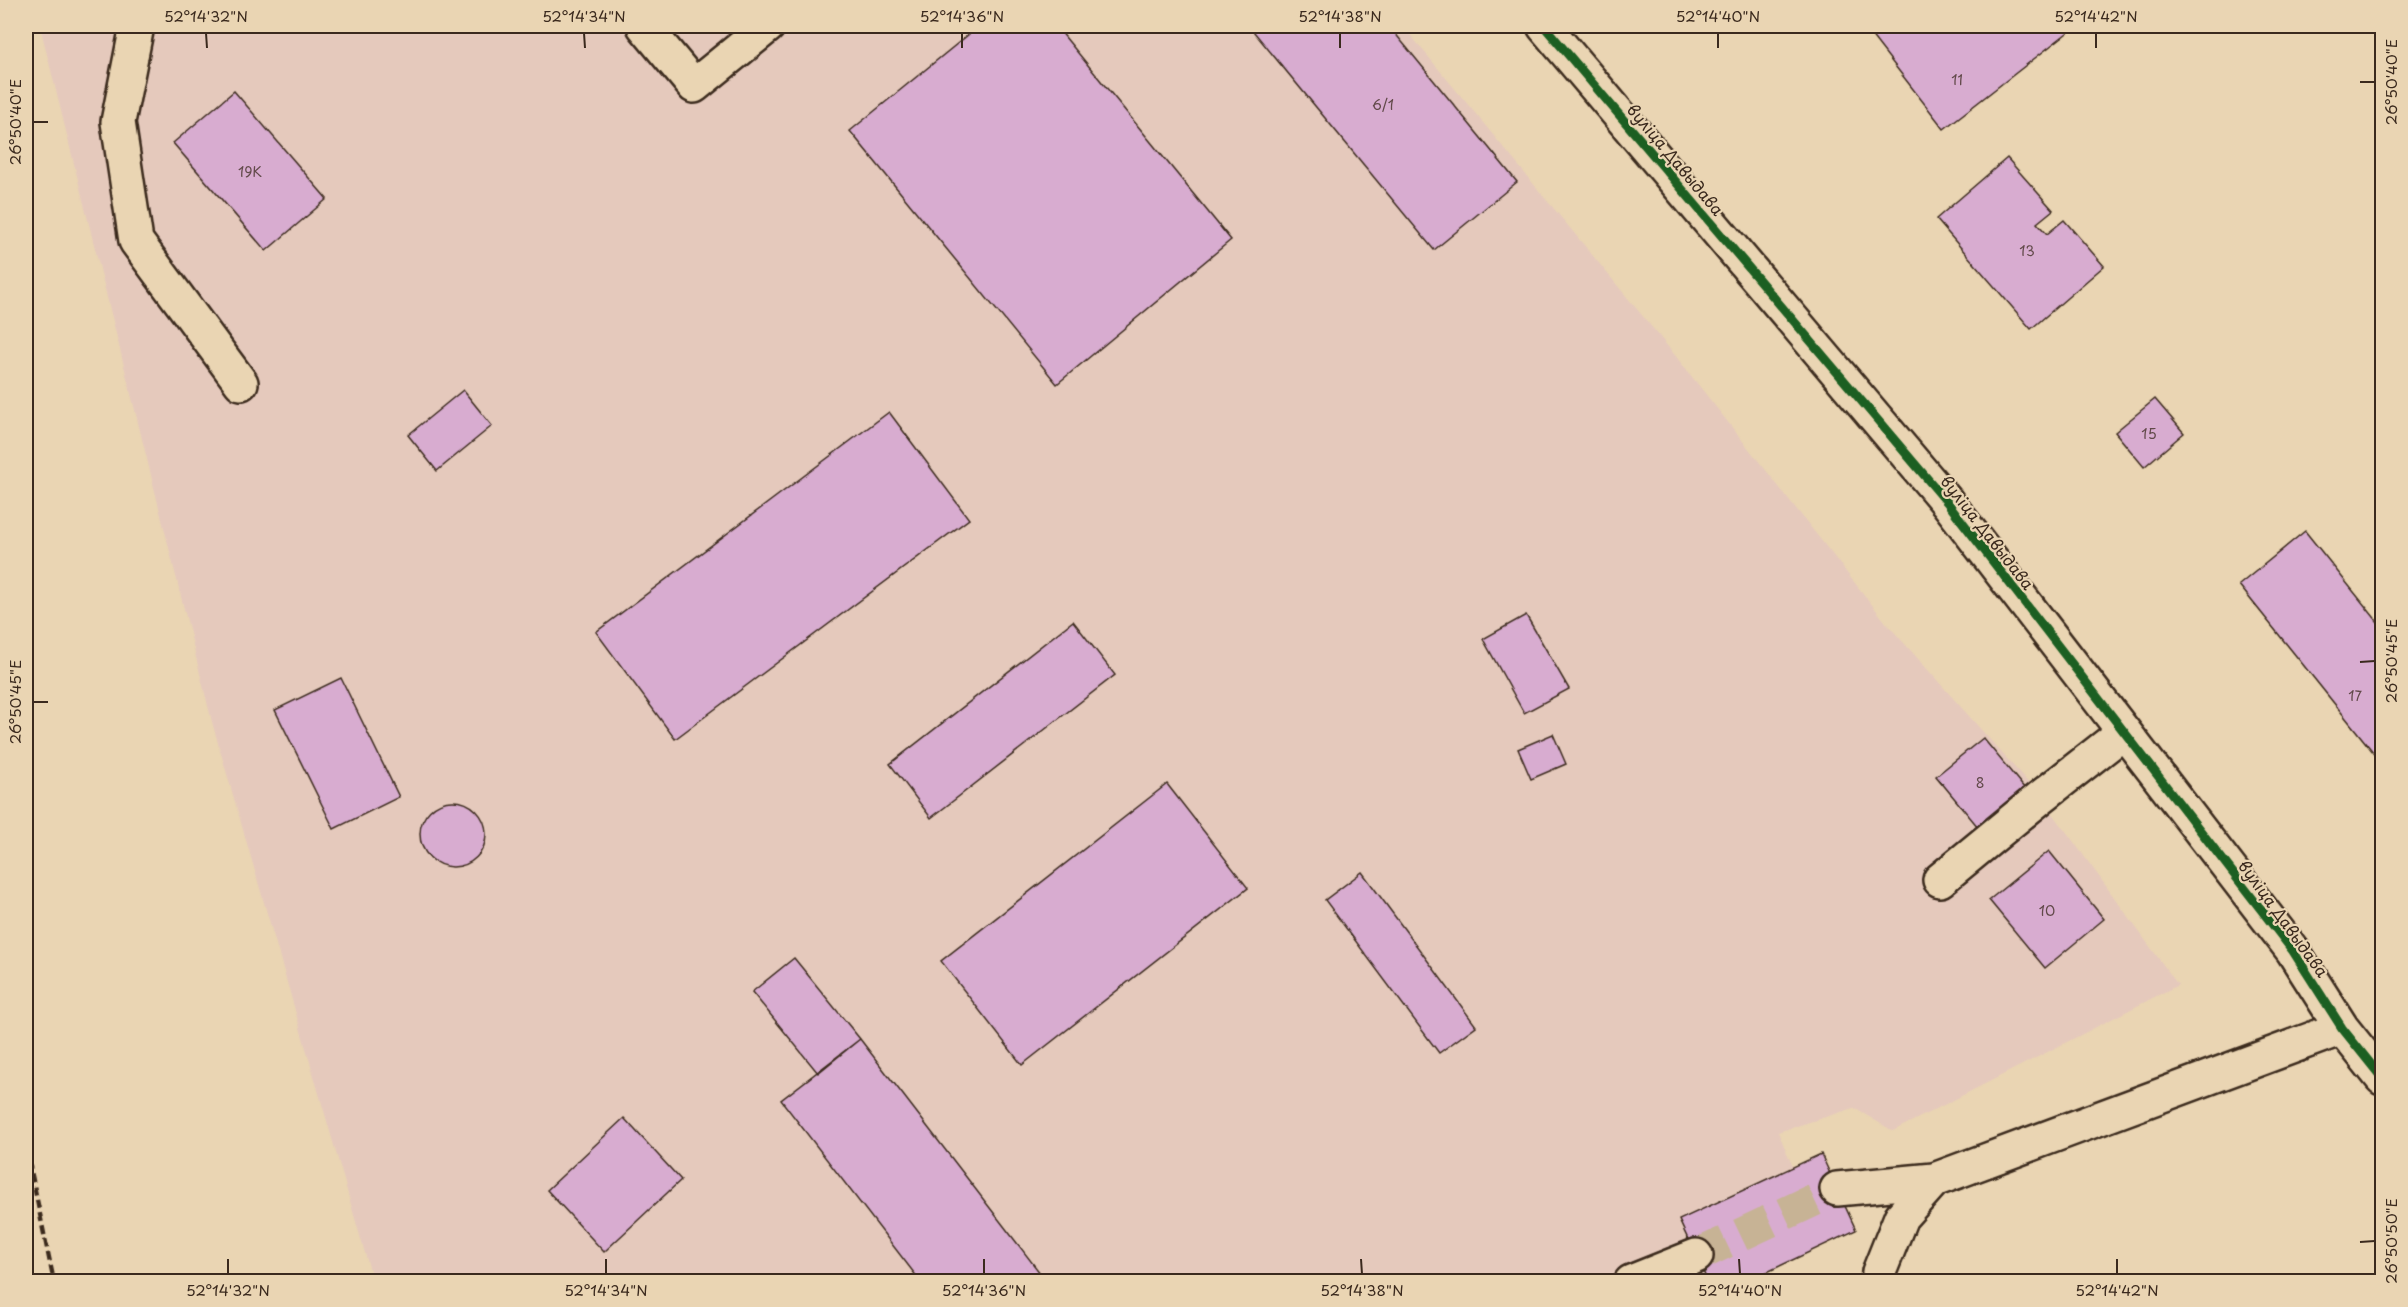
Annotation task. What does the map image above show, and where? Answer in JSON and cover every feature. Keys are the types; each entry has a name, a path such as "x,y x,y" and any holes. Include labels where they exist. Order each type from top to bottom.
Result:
{"street":[{"path":"137,26 118,122 136,241 241,383"},
{"path":"644,26 694,87 768,26"},
{"name":"вуліца Давыдава","path":"1544,26 1947,502 2293,951 2342,1028 2382,1078"},
{"path":"1940,880 2041,796 2124,732"},
{"path":"1837,1189 1934,1180 2342,1028"},
{"path":"1878,1281 1879,1272 1901,1216 1934,1180"},
{"path":"1631,1281 1696,1256"}],"shaded area":[{"path":"40,26 1403,26 1674,354 1888,625 2041,797 2178,985 1893,1131 1854,1108 1778,1132 1793,1167 1821,1154 1856,1230 1746,1281 373,1281 212,722"}],"building":[{"path":"979,26 1056,26 1231,240 1057,384 850,131"},
{"path":"1249,26 1389,26 1517,182 1434,250"},
{"path":"1864,26 2067,26 2071,30 1944,129"},
{"path":"234,91 327,199 266,251 173,143"},
{"path":"2007,158 2053,210 2037,223 2047,234 2064,220 2104,266 2031,329 1936,219"},
{"path":"463,390 492,426 437,471 408,435"},
{"path":"2155,399 2184,433 2144,467 2115,432"},
{"path":"889,412 969,519 675,739 596,632"},
{"path":"2305,531 2382,627 2382,763 2239,585"},
{"path":"1526,615 1569,689 1524,713 1483,639"},
{"path":"1073,621 1115,675 931,818 890,764"},
{"path":"341,678 399,797 334,829 275,710"},
{"path":"1553,734 1566,764 1531,779 1518,749"},
{"path":"1983,738 2025,789 1978,827 1936,776"},
{"path":"1167,784 1248,888 1022,1065 941,961"},
{"path":"453,801 466,804 476,811 483,821 486,834 483,847 476,857 466,864 453,867 440,864 430,857 423,847 420,834 423,821 430,811 440,804"},
{"path":"2049,851 2104,919 2045,968 1989,900"},
{"path":"1362,872 1476,1026 1439,1053 1325,900"},
{"path":"794,958 860,1039 818,1073 752,992"},
{"path":"860,1039 1047,1282 921,1282 781,1100"},
{"path":"624,1118 681,1180 604,1252 547,1190"},
{"path":"1821,1154 1856,1230 1746,1282 1708,1282 1679,1220"}],"tunnel":[{"path":"1696,1256 1837,1189"}],"railway":[{"path":"26,1147 54,1282"}],"cycle path":[{"path":"1544,26 1947,502 2293,951 2342,1028 2382,1078"}]}
